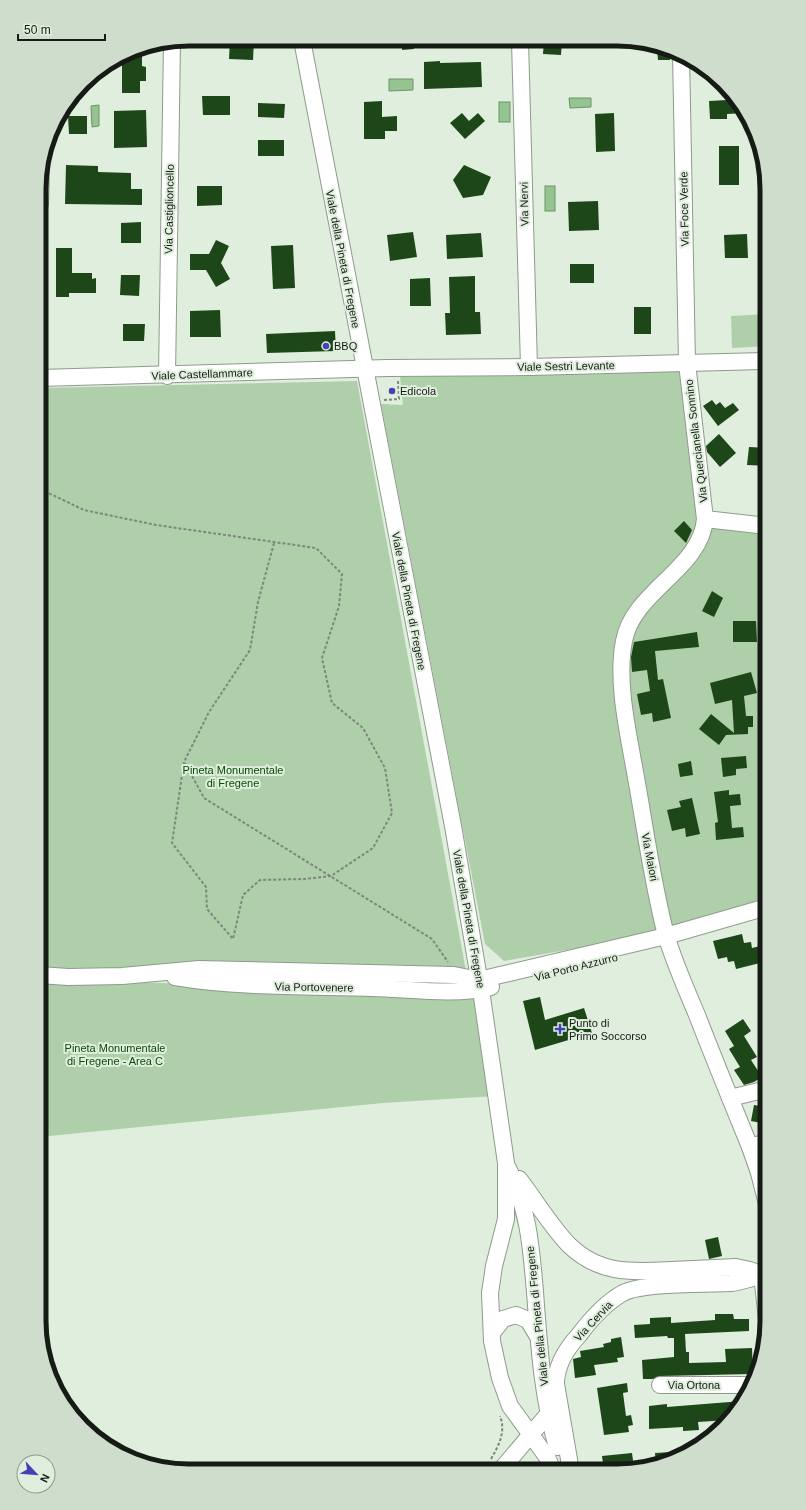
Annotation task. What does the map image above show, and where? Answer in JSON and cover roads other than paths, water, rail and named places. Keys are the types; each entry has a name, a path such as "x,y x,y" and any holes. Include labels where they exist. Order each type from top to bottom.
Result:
{"street":[{"name":"Viale della Pineta di Fregene","path":"303,46 453,826 480,985 506,1163 507,1212 491,1283 490,1302 492,1334 504,1390 516,1416 543,1452 549,1464"},
{"name":"Via Nervi","path":"520,46 528,367"},
{"name":"Via Castiglioncello","path":"166,376 172,47"},
{"name":"Via Foce Verde","path":"681,62 687,364"},
{"name":"Viale Sestri Levante","path":"364,369 687,364 760,361"},
{"name":"Via Quercianella Sonnino","path":"687,364 705,520"},
{"name":"Viale Castellammare","path":"46,378 166,376 364,369"},
{"path":"705,520 760,525"},
{"name":"Via Maiori","path":"705,520 702,537 696,546 635,614 628,628 622,650 622,678 627,728 666,936 750,1147 760,1178"},
{"name":"Via Porto Azzurro","path":"480,985 666,936 760,909"},
{"name":"Via Portovenere","path":"46,975 74,976 199,969 454,975 480,985"},
{"name":"Via Portovenere","path":"148,973 245,986 442,990 480,985"},
{"path":"730,1098 760,1091"},
{"path":"750,1147 760,1144"},
{"name":"Viale della Pineta di Fregene","path":"506,1163 522,1198 528,1226 539,1342 549,1413 564,1464"},
{"path":"506,1163 532,1196 554,1228 582,1255 598,1264 628,1272 736,1267 760,1273"},
{"name":"Via Cervia","path":"570,1464 556,1384 557,1374 563,1357 576,1338 598,1312 616,1298 633,1289 736,1283 760,1276"},
{"path":"492,1334 503,1319 516,1315 524,1317 531,1323 539,1342"},
{"name":"Via Ortona","path":"660,1385 744,1386"},
{"path":"505,1464 549,1413"},
{"path":"504,1464 515,1440 517,1430 516,1416"},
{"path":"516,1451 526,1449 543,1452"}],"place":[{"name":"BBQ","path":"326,346"},
{"name":"Edicola","path":"392,391"},
{"name":"Punto di Primo Soccorso","path":"560,1029"}],"park label":[{"name":"Pineta Monumentale di Fregene","path":"233,776"},
{"name":"Pineta Monumentale di Fregene - Area C","path":"115,1054"}]}
